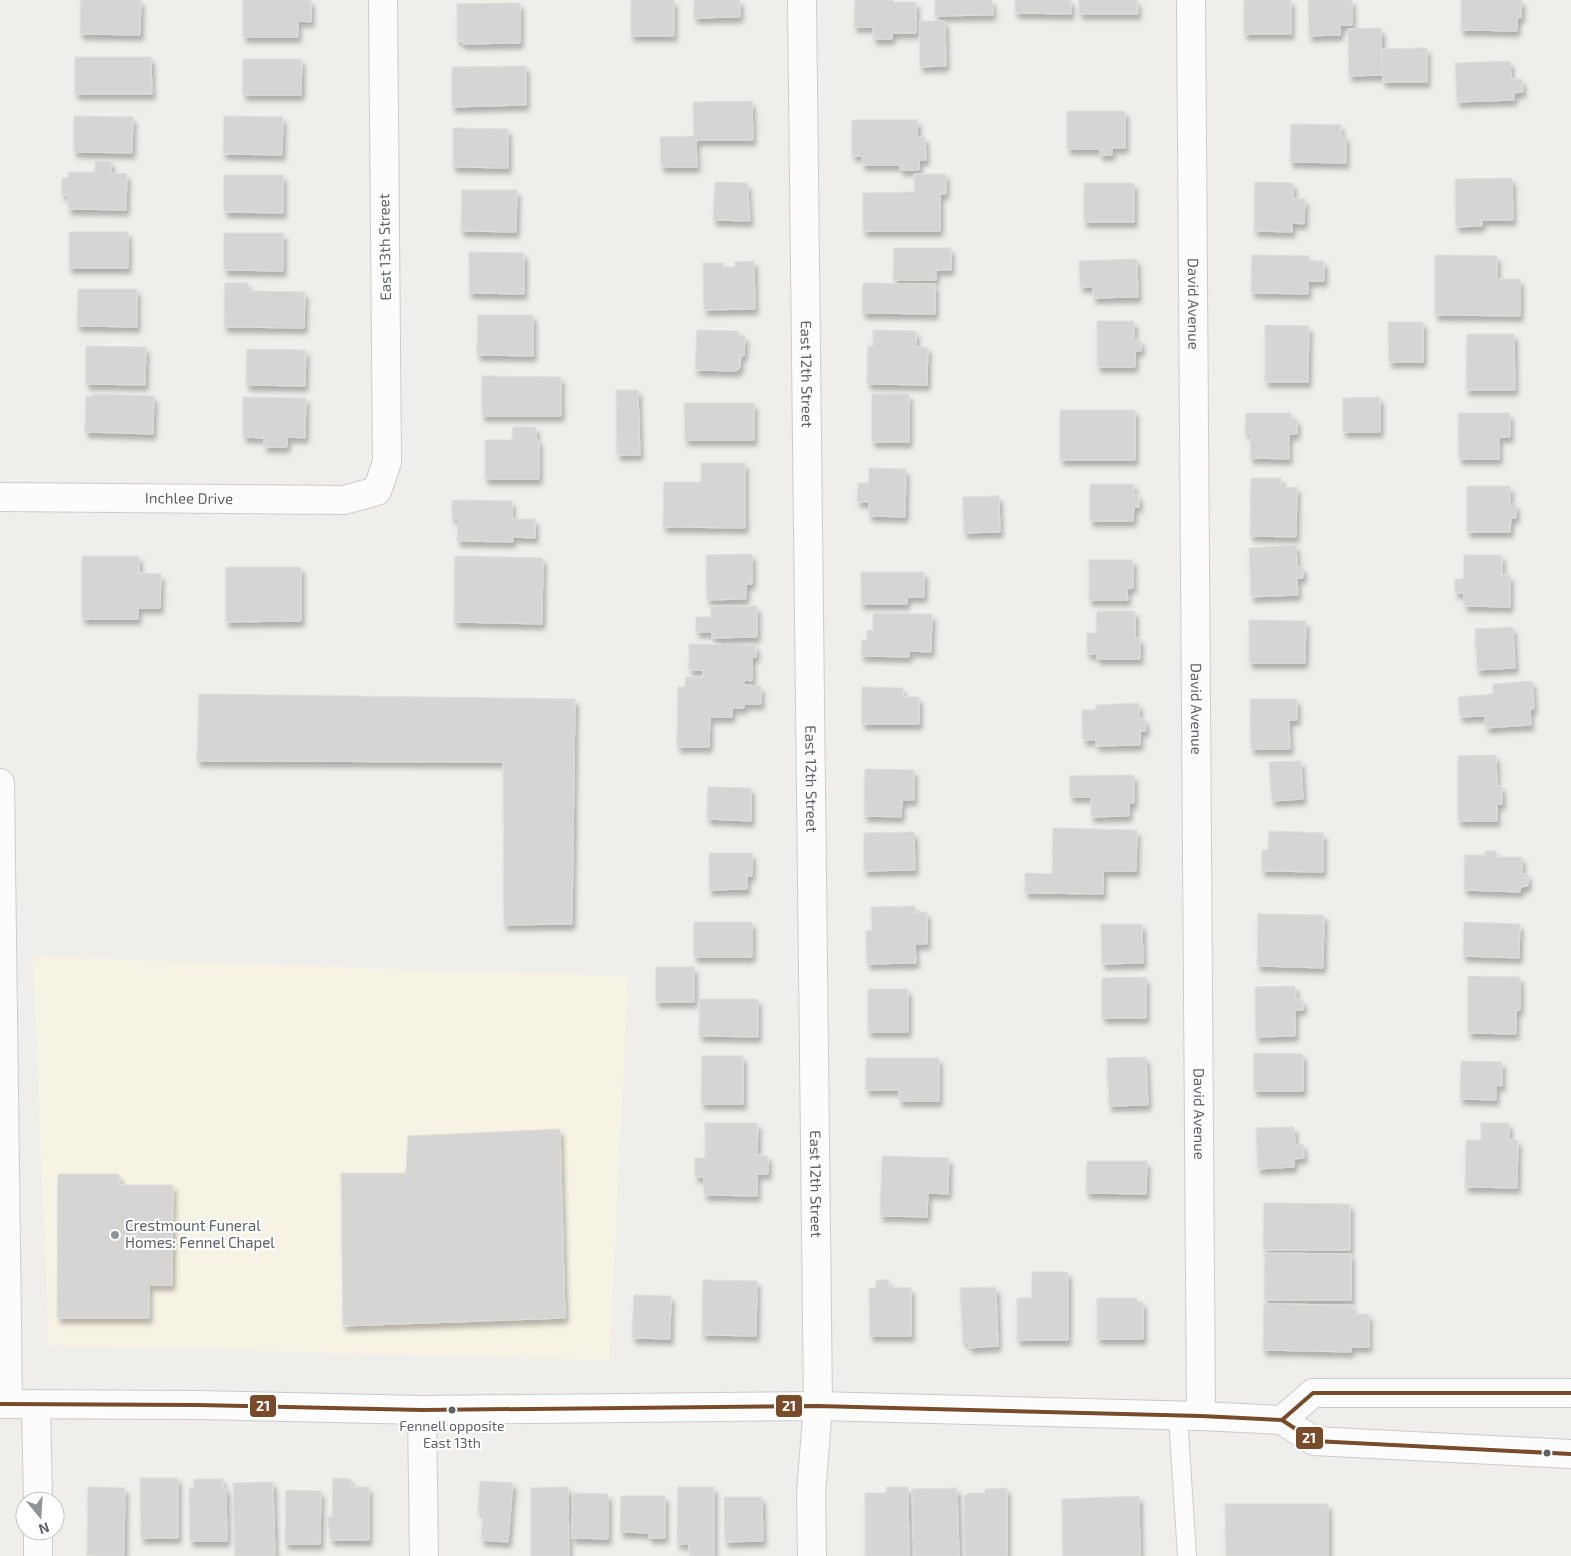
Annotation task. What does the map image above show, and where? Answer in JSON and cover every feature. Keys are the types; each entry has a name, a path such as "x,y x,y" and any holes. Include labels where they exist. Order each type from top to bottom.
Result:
{"street":[{"name":"East 13th Street","path":"377,491 387,462 383,0"},
{"name":"East 12th Street","path":"802,0 818,1406 811,1493 812,1556"},
{"name":"David Avenue","path":"1189,1416 1191,0"},
{"name":"Inchlee Drive","path":"0,497 344,500 377,491"},
{"path":"0,783 4,1404 198,1405 422,1410 818,1406 1189,1416 1282,1420 1314,1441 1571,1454"},
{"path":"1282,1420 1313,1393 1571,1394"},
{"path":"36,1404 38,1491"},
{"path":"422,1410 424,1556"},
{"path":"38,1541 38,1556"}],"lane":[{"path":"1187,1556 1189,1416"}],"shaded area":[{"path":"33,957 628,977 609,1360 49,1345"}],"building":[{"path":"81,0 141,0 140,35 80,34"},
{"path":"243,0 311,0 311,22 298,21 298,37 243,37"},
{"path":"631,0 674,0 674,36 631,36"},
{"path":"694,0 740,0 740,17 694,18"},
{"path":"855,0 916,2 916,33 892,33 892,39 873,39 873,27 854,27"},
{"path":"935,0 992,0 993,15 935,16"},
{"path":"1015,0 1071,0 1071,14 1015,13"},
{"path":"1079,0 1137,0 1138,14 1079,14"},
{"path":"1244,0 1291,0 1291,34 1244,34"},
{"path":"1308,0 1352,0 1352,25 1340,25 1340,35 1309,36"},
{"path":"1461,0 1522,0 1521,18 1517,18 1517,31 1461,30"},
{"path":"520,3 520,43 463,44 463,41 457,41 457,4"},
{"path":"920,21 945,21 946,66 920,67"},
{"path":"1381,28 1382,75 1349,76 1348,29"},
{"path":"1427,48 1427,82 1383,82 1382,49"},
{"path":"75,57 151,57 152,94 75,94"},
{"path":"243,59 302,59 301,95 243,95"},
{"path":"1510,61 1511,79 1522,79 1523,92 1514,93 1514,100 1457,102 1455,63"},
{"path":"526,66 526,105 452,107 452,67"},
{"path":"752,101 753,140 696,140 697,167 661,167 660,137 694,136 693,102"},
{"path":"1067,111 1125,111 1125,148 1112,148 1112,155 1100,155 1100,149 1067,149"},
{"path":"74,116 133,117 132,153 74,152"},
{"path":"224,116 283,117 282,155 223,154"},
{"path":"852,120 918,120 917,137 925,137 926,160 919,160 919,170 900,170 900,165 862,165 862,156 852,156"},
{"path":"1291,124 1341,125 1341,136 1346,136 1346,163 1290,162"},
{"path":"453,128 508,129 508,168 453,167"},
{"path":"95,161 111,161 111,173 127,174 126,210 68,209 68,195 62,195 62,178 68,178 68,172 95,172"},
{"path":"914,174 946,174 946,194 940,194 940,231 863,231 863,193 915,192"},
{"path":"224,175 283,175 283,213 224,212"},
{"path":"1512,178 1513,220 1482,220 1482,226 1456,227 1455,179"},
{"path":"715,182 747,183 750,221 713,220"},
{"path":"1255,182 1293,183 1293,199 1305,199 1304,224 1292,223 1292,232 1254,231"},
{"path":"1084,183 1134,183 1134,222 1084,222"},
{"path":"462,190 517,190 516,232 461,231"},
{"path":"69,232 128,232 128,268 69,268"},
{"path":"224,233 283,233 283,271 224,270"},
{"path":"894,248 951,248 951,270 936,270 936,280 893,280"},
{"path":"469,252 524,253 524,294 469,293"},
{"path":"1252,255 1309,256 1309,261 1324,261 1324,281 1308,281 1308,294 1251,293"},
{"path":"1435,255 1497,256 1497,279 1520,279 1520,316 1435,315"},
{"path":"1137,259 1138,297 1093,298 1093,287 1080,287 1079,261"},
{"path":"754,261 755,309 704,310 703,263 723,263 723,267 735,267 735,262"},
{"path":"225,283 248,283 248,291 305,292 304,328 224,327"},
{"path":"863,283 935,284 935,314 862,313"},
{"path":"78,289 137,289 137,327 77,326"},
{"path":"478,315 533,315 533,356 477,355"},
{"path":"1097,321 1134,321 1134,340 1141,340 1141,351 1135,351 1135,367 1097,367"},
{"path":"1388,322 1423,322 1423,362 1389,362"},
{"path":"1265,325 1309,326 1308,382 1265,382"},
{"path":"697,330 738,331 738,335 745,336 744,356 741,355 740,368 736,371 695,370"},
{"path":"873,330 916,331 916,347 928,347 927,385 867,384 868,346 873,346"},
{"path":"1467,334 1514,334 1515,390 1466,390"},
{"path":"86,346 146,347 145,385 86,384"},
{"path":"247,349 306,350 305,386 246,385"},
{"path":"482,376 561,377 561,416 482,416"},
{"path":"616,390 638,390 640,455 617,455"},
{"path":"92,394 154,396 153,434 85,432 86,396 93,397"},
{"path":"872,394 909,394 909,442 872,442"},
{"path":"243,397 306,398 305,438 287,437 287,447 264,447 264,438 243,437"},
{"path":"1380,397 1380,432 1343,432 1343,398"},
{"path":"684,403 754,403 754,440 685,440"},
{"path":"1060,410 1135,410 1135,460 1060,460"},
{"path":"1246,413 1291,413 1291,419 1297,419 1297,434 1289,434 1289,459 1250,458 1251,433 1245,433"},
{"path":"1458,413 1510,413 1510,437 1499,437 1499,459 1459,459"},
{"path":"513,427 536,427 536,440 539,440 539,479 485,479 485,440 512,440"},
{"path":"701,463 745,463 745,528 663,527 664,482 701,482"},
{"path":"869,468 906,469 905,517 869,516 869,502 857,502 858,483 869,483"},
{"path":"1251,478 1281,478 1281,488 1297,487 1296,537 1250,536"},
{"path":"1090,484 1134,484 1134,495 1139,495 1139,507 1134,507 1133,521 1090,521"},
{"path":"1467,486 1510,486 1510,504 1516,504 1516,518 1511,518 1510,532 1467,532"},
{"path":"999,496 1000,532 964,533 963,497"},
{"path":"452,501 512,501 512,519 535,519 535,538 512,537 513,542 457,541 458,518 452,519"},
{"path":"1296,545 1297,567 1303,567 1303,578 1297,578 1298,595 1251,597 1249,548"},
{"path":"752,554 752,584 746,584 746,599 707,600 706,555"},
{"path":"1464,555 1502,555 1502,575 1510,575 1510,607 1464,606 1464,593 1455,593 1455,579 1464,579"},
{"path":"82,556 139,556 139,573 161,574 160,608 138,608 138,619 82,619"},
{"path":"455,556 543,558 542,624 454,622"},
{"path":"1089,560 1133,560 1133,588 1127,589 1128,600 1089,600"},
{"path":"226,567 301,567 301,621 226,622"},
{"path":"861,572 924,572 924,597 907,597 907,604 861,604"},
{"path":"711,606 757,606 757,637 712,638 712,632 696,632 696,617 711,617"},
{"path":"1097,611 1135,611 1135,638 1140,638 1140,659 1097,659 1097,654 1087,654 1087,633 1096,633"},
{"path":"873,613 932,614 931,652 909,651 909,657 861,656 862,640 867,640 867,630 873,631"},
{"path":"1249,620 1306,621 1305,663 1249,663"},
{"path":"1513,627 1515,668 1477,670 1475,629"},
{"path":"689,644 756,645 756,657 752,657 752,681 744,680 744,685 761,686 761,704 744,704 744,708 732,708 732,717 710,717 709,747 677,747 678,687 685,687 686,677 703,677 703,670 689,670"},
{"path":"1532,681 1534,709 1530,709 1531,725 1486,728 1485,716 1460,717 1458,697 1493,694 1493,684"},
{"path":"862,687 903,688 903,697 919,697 919,724 862,724"},
{"path":"199,694 575,699 572,924 504,925 503,762 197,761"},
{"path":"1250,699 1297,699 1297,720 1289,720 1290,749 1251,749"},
{"path":"1139,703 1139,718 1145,719 1146,731 1140,731 1140,745 1096,746 1096,740 1083,740 1082,710 1096,710 1096,705"},
{"path":"1496,755 1497,786 1502,786 1502,804 1497,804 1497,821 1458,821 1458,756"},
{"path":"1301,761 1303,799 1272,801 1269,762"},
{"path":"865,769 914,770 914,800 902,800 901,817 864,816"},
{"path":"1134,775 1134,803 1129,803 1129,816 1091,817 1091,797 1070,797 1070,776"},
{"path":"708,787 751,788 751,821 707,819"},
{"path":"1053,828 1137,830 1136,871 1103,871 1103,894 1025,893 1025,873 1052,874"},
{"path":"1269,831 1323,833 1323,872 1262,871 1262,850 1268,850"},
{"path":"914,832 915,870 864,871 864,833"},
{"path":"1485,851 1496,851 1496,857 1522,857 1522,874 1528,874 1528,886 1521,887 1520,892 1464,890 1465,855 1485,855"},
{"path":"709,853 752,853 752,876 747,876 747,889 709,890"},
{"path":"915,906 915,913 927,912 927,944 915,944 916,963 867,964 866,931 872,930 871,907"},
{"path":"1258,914 1324,915 1323,968 1257,966"},
{"path":"694,922 752,922 752,957 694,957"},
{"path":"1464,922 1520,924 1519,958 1463,956"},
{"path":"1101,924 1142,924 1143,963 1102,964"},
{"path":"656,967 694,967 694,1002 656,1002"},
{"path":"1468,976 1520,977 1520,1010 1516,1011 1516,1034 1468,1033"},
{"path":"1146,977 1146,1018 1102,1018 1102,978"},
{"path":"1295,986 1296,1000 1303,1000 1303,1010 1295,1010 1295,1036 1256,1037 1255,987"},
{"path":"868,989 908,989 908,1032 868,1032"},
{"path":"700,999 758,999 758,1037 699,1036"},
{"path":"1254,1053 1303,1054 1303,1091 1254,1091"},
{"path":"702,1056 743,1056 743,1104 701,1104"},
{"path":"1146,1057 1148,1105 1109,1106 1107,1058"},
{"path":"866,1058 939,1058 939,1101 899,1101 899,1090 866,1090"},
{"path":"1461,1061 1502,1062 1502,1086 1496,1085 1496,1100 1460,1099"},
{"path":"705,1123 758,1123 757,1155 768,1156 768,1174 757,1174 757,1196 704,1195 704,1177 695,1177 695,1158 705,1158"},
{"path":"1481,1123 1509,1123 1509,1140 1518,1140 1517,1188 1465,1187 1466,1140 1481,1140"},
{"path":"1294,1127 1295,1145 1303,1144 1304,1158 1294,1159 1294,1167 1258,1169 1256,1128"},
{"path":"560,1129 565,1318 343,1326 341,1173 406,1173 408,1136"},
{"path":"882,1156 949,1158 948,1194 928,1193 927,1217 880,1216"},
{"path":"1087,1161 1147,1161 1146,1194 1086,1193"},
{"name":"Crestmount Funeral Homes: Fennel Chapel","path":"58,1174 119,1174 120,1185 173,1185 172,1285 149,1285 149,1318 57,1318"},
{"path":"1264,1203 1350,1204 1350,1250 1263,1250"},
{"path":"1265,1253 1351,1254 1351,1300 1264,1300"},
{"path":"1032,1272 1068,1272 1068,1340 1017,1340 1017,1298 1032,1298"},
{"path":"703,1280 757,1281 756,1336 702,1335"},
{"path":"876,1280 889,1280 889,1287 911,1288 911,1336 870,1336 869,1288 876,1288"},
{"path":"996,1287 998,1346 969,1348 968,1342 963,1342 960,1288"},
{"path":"634,1295 671,1296 670,1339 632,1338"},
{"path":"1097,1298 1137,1298 1137,1302 1143,1302 1143,1339 1097,1339"},
{"path":"1264,1304 1352,1305 1352,1314 1369,1314 1369,1347 1351,1347 1351,1352 1263,1350"},
{"path":"140,1478 178,1478 178,1538 141,1538"},
{"path":"333,1478 351,1479 351,1487 369,1487 369,1540 331,1540 327,1517 332,1517"},
{"path":"194,1479 223,1479 223,1488 226,1488 227,1541 190,1541 189,1488 194,1488"},
{"path":"480,1481 513,1483 508,1542 481,1540 483,1512 478,1512"},
{"path":"273,1482 275,1556 235,1556 233,1483"},
{"path":"88,1487 125,1488 124,1555 87,1555"},
{"path":"568,1487 569,1556 531,1556 531,1488"},
{"path":"678,1487 714,1487 714,1556 689,1555 689,1544 677,1544"},
{"path":"887,1487 908,1487 909,1556 865,1556 865,1493 886,1493"},
{"path":"957,1488 959,1556 914,1556 912,1489"},
{"path":"1007,1488 1007,1556 964,1556 964,1497 969,1493 985,1493 985,1489"},
{"path":"286,1490 321,1491 320,1544 285,1544"},
{"path":"573,1493 608,1494 608,1539 572,1538"},
{"path":"621,1496 665,1496 665,1538 649,1538 649,1533 620,1532"},
{"path":"1139,1496 1140,1556 1063,1556 1062,1499"},
{"path":"724,1497 762,1497 763,1541 725,1542"},
{"path":"1225,1504 1328,1504 1328,1556 1226,1556"}],"transit line":[{"name":"21","path":"1282,1420 1313,1393 1571,1393"},
{"name":"21","path":"0,1404 198,1405 422,1410 818,1406 1201,1416 1282,1420 1314,1441 1571,1454"}],"place":[{"name":"Crestmount Funeral Homes: Fennel Chapel","path":"115,1235"},
{"name":"Fennell opposite East 13th","path":"452,1410"}]}
